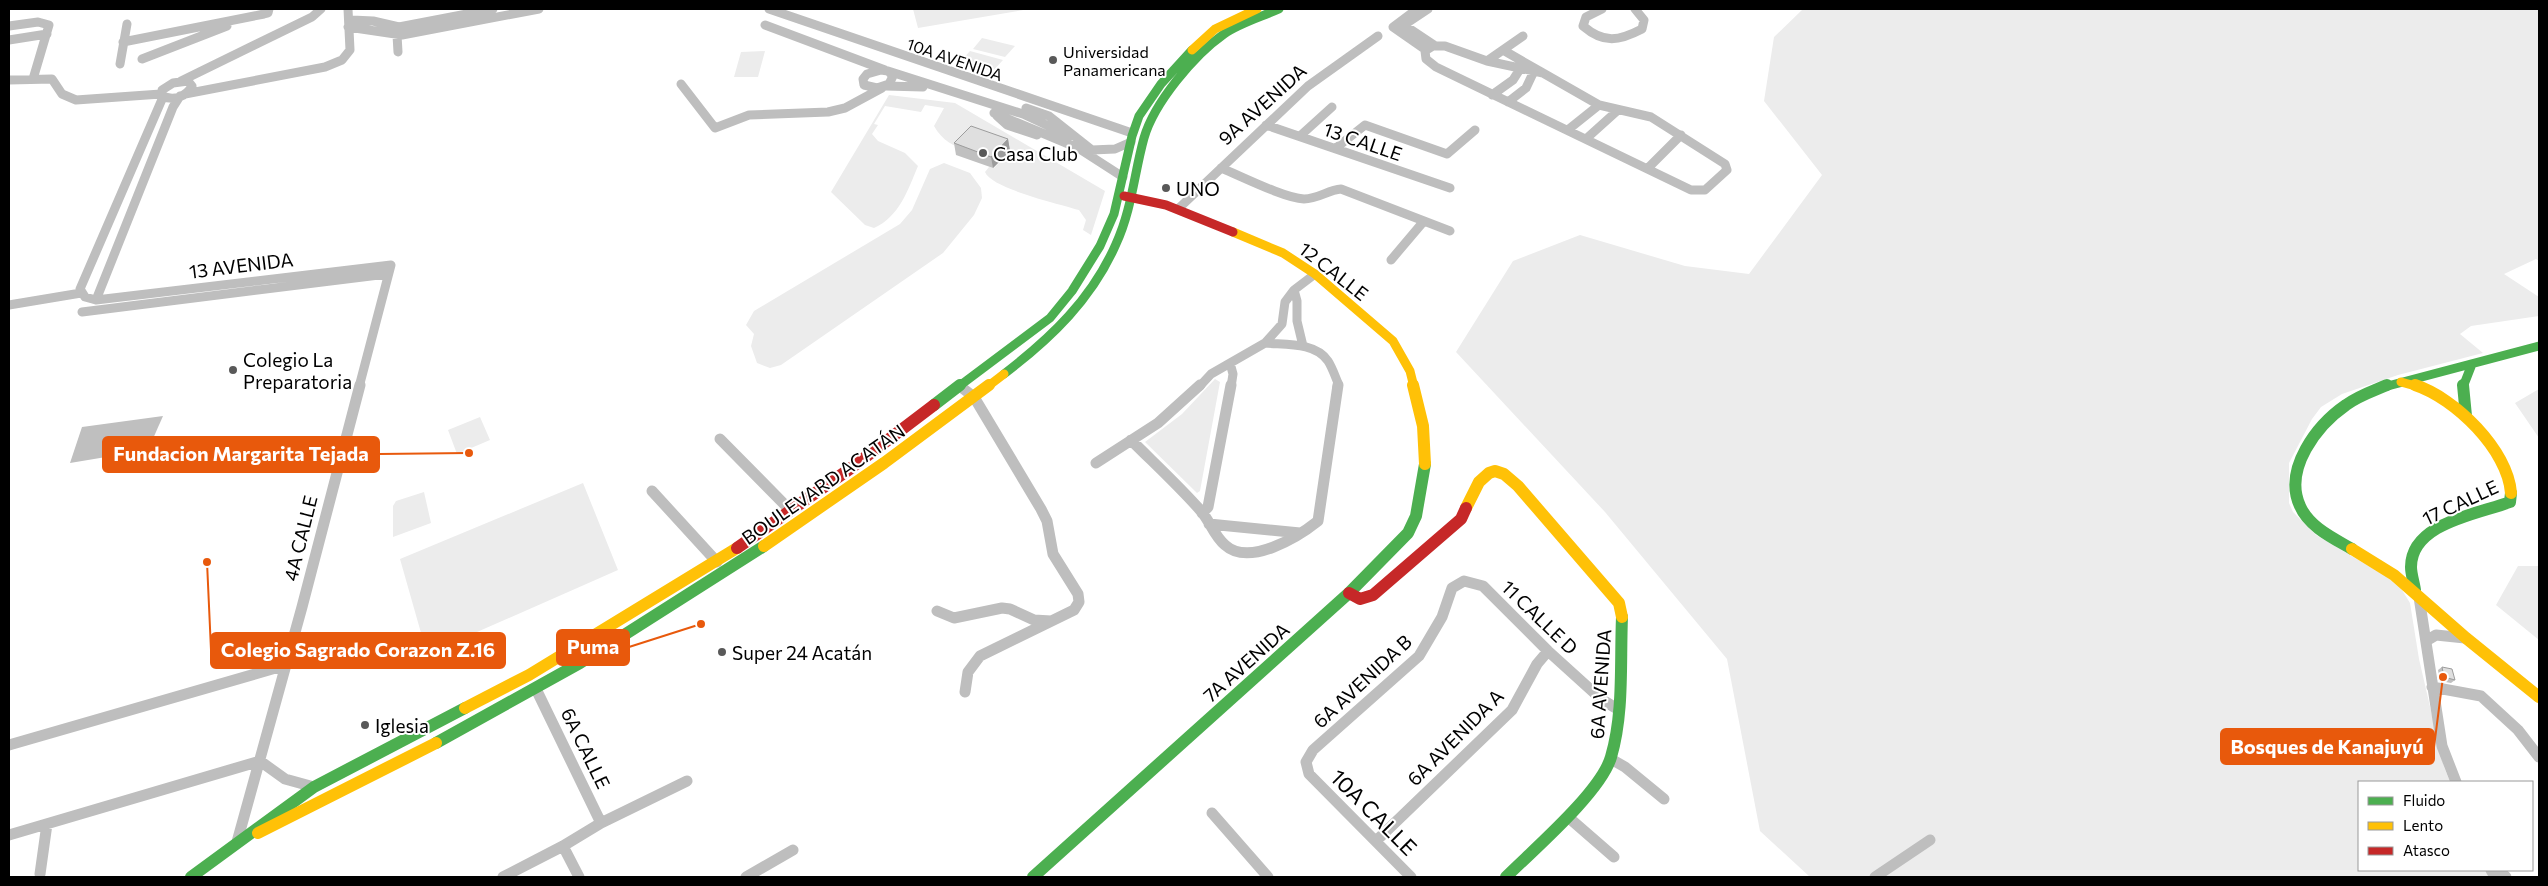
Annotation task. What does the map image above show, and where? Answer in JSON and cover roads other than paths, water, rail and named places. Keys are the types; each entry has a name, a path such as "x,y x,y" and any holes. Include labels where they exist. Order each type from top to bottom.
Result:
{"street":[{"path":"124,42 268,13 269,9"},
{"path":"81,293 85,277 163,93 180,81 312,17 321,9"},
{"path":"9,80 52,80 60,92 76,100 163,93 183,95 336,63 345,57 350,50 348,9"},
{"path":"348,24 372,21 396,27 494,9"},
{"path":"348,24 397,35 539,9"},
{"name":"10A AVENIDA","path":"769,9 1131,138"},
{"name":"BOULEVARD ACATÁN","path":"271,822 314,787 529,675 717,562 961,386 1050,318 1062,305 1097,251 1119,196 1131,138 1145,106 1199,43 1211,32 1257,9"},
{"name":"BOULEVARD ACATÁN","path":"191,877 237,843 271,822 440,743 590,658 768,546 974,397 1038,346 1065,323 1076,310 1110,258 1125,227 1148,126 1164,100 1218,39 1279,9"},
{"path":"1417,9 1394,24 1394,29 1430,48 1445,46 1487,61 1520,69 1544,72"},
{"path":"1428,9 1404,25 1430,48"},
{"path":"1602,9 1586,17 1583,26 1606,40 1614,41 1622,40 1642,29 1644,20 1635,9"},
{"path":"142,59 253,15"},
{"path":"9,26 45,22 50,25 33,79"},
{"path":"120,64 127,24"},
{"path":"765,25 939,89 1034,118 1123,177"},
{"path":"9,40 47,34"},
{"path":"397,35 398,52"},
{"name":"9A AVENIDA","path":"1178,209 1308,86 1378,36"},
{"path":"1487,61 1523,36"},
{"path":"1430,48 1425,57 1431,65 1492,95 1569,129 1692,190 1705,190 1727,170 1725,164 1647,115 1618,111 1600,105 1503,50"},
{"path":"850,56 863,79 872,88 904,85 939,89"},
{"path":"1492,95 1513,80 1520,69"},
{"path":"854,104 863,79 871,72 887,71"},
{"path":"681,84 715,128 749,115 828,112 854,104 883,87 893,78 887,71"},
{"path":"1508,102 1526,88 1534,71"},
{"path":"81,293 85,297 96,300 174,106 192,86 188,81 180,81"},
{"path":"980,100 1003,123 1012,128 1066,138 1087,148 1110,150 1131,138"},
{"path":"1569,129 1600,105"},
{"path":"1300,136 1332,108"},
{"path":"1587,138 1618,111"},
{"name":"13 CALLE","path":"1266,125 1450,188"},
{"path":"1336,148 1365,125 1446,154 1474,130"},
{"path":"1648,167 1681,135"},
{"path":"1221,168 1302,199 1315,199 1336,189 1341,189 1450,231"},
{"name":"12 CALLE","path":"1119,196 1147,199 1178,209 1283,253 1315,274 1393,341 1401,351 1414,382 1426,440"},
{"path":"1391,260 1424,221"},
{"path":"82,312 389,270"},
{"name":"13 AVENIDA","path":"96,300 389,270"},
{"name":"4A CALLE","path":"237,843 286,665 389,270"},
{"path":"85,277 105,274"},
{"path":"1096,463 1158,423 1184,402 1211,374 1264,343 1282,324 1285,302 1294,290 1315,274"},
{"path":"1294,290 1299,302 1297,325 1302,334 1303,346"},
{"path":"9,305 81,293"},
{"path":"1282,324 1297,325"},
{"path":"1132,440 1202,513 1226,547 1245,554 1260,552 1303,533 1318,521 1338,383 1328,361 1318,352 1303,346 1264,343"},
{"path":"2539,346 2397,381 2369,390 2343,404 2326,418 2313,434 2301,458 2294,480 2295,497 2310,521 2337,541 2382,566 2539,697"},
{"path":"1202,513 1208,507 1233,374 1230,363"},
{"name":"17 CALLE","path":"2466,416 2461,401 2461,386 2463,377 2472,364"},
{"name":"17 CALLE","path":"2397,381 2430,391 2466,416 2503,463 2511,480 2511,499 2503,505 2471,514 2434,529 2415,548 2410,562"},
{"path":"961,386 974,397 1041,509 1047,521 1053,554 1078,594 1079,602 1074,610 980,656 971,664 965,677 965,692"},
{"path":"720,439 791,510"},
{"name":"7A AVENIDA","path":"1033,877 1349,593 1402,540 1412,526 1421,496 1426,440"},
{"name":"6A AVENIDA","path":"1349,593 1360,599 1373,595 1461,519 1481,480 1491,473 1498,472 1508,476 1518,486 1619,603 1622,620 1618,710 1611,759 1604,772 1568,817 1513,875"},
{"path":"652,490 717,562"},
{"path":"1209,524 1303,533"},
{"path":"2382,566 2396,567 2410,562"},
{"path":"2410,562 2408,572 2419,597 2442,746 2456,781"},
{"name":"6A AVENIDA B","path":"1309,774 1306,762 1312,750 1419,656 1442,617 1452,588 1460,582 1469,580 1483,586"},
{"name":"11 CALLE D","path":"1483,586 1548,651 1606,703 1618,710"},
{"path":"937,611 954,618 1002,608 1034,620 1052,621"},
{"path":"2426,641 2436,635 2466,638"},
{"name":"6A AVENIDA A","path":"1376,841 1512,710 1522,696 1535,665 1548,651"},
{"path":"9,745 286,665"},
{"path":"2432,687 2481,696 2518,730 2539,758"},
{"name":"6A CALLE","path":"536,689 601,823"},
{"path":"1611,759 1625,767 1664,799"},
{"path":"9,835 260,761 275,775 288,782 314,787"},
{"name":"10A CALLE","path":"1309,774 1411,877"},
{"path":"503,877 563,846 601,823 687,781"},
{"path":"1212,813 1268,877"},
{"path":"1568,817 1614,857"},
{"path":"40,874 47,824"},
{"path":"1875,877 1930,840"},
{"path":"563,846 579,877"},
{"path":"746,877 793,850"}],"place":[{"name":"Universidad Panamericana","path":"1053,60"},
{"name":"Casa Club","path":"983,153"},
{"name":"UNO","path":"1166,188"},
{"name":"Colegio La Preparatoria","path":"233,370"},
{"name":"Fundacion Margarita Tejada","path":"469,453"},
{"name":"Colegio Sagrado Corazon Z.16","path":"207,562"},
{"name":"Puma","path":"701,624"},
{"name":"Super 24 Acatán","path":"722,652"},
{"name":"Bosques de Kanajuyú","path":"2443,677"},
{"name":"Iglesia","path":"365,725"}]}
